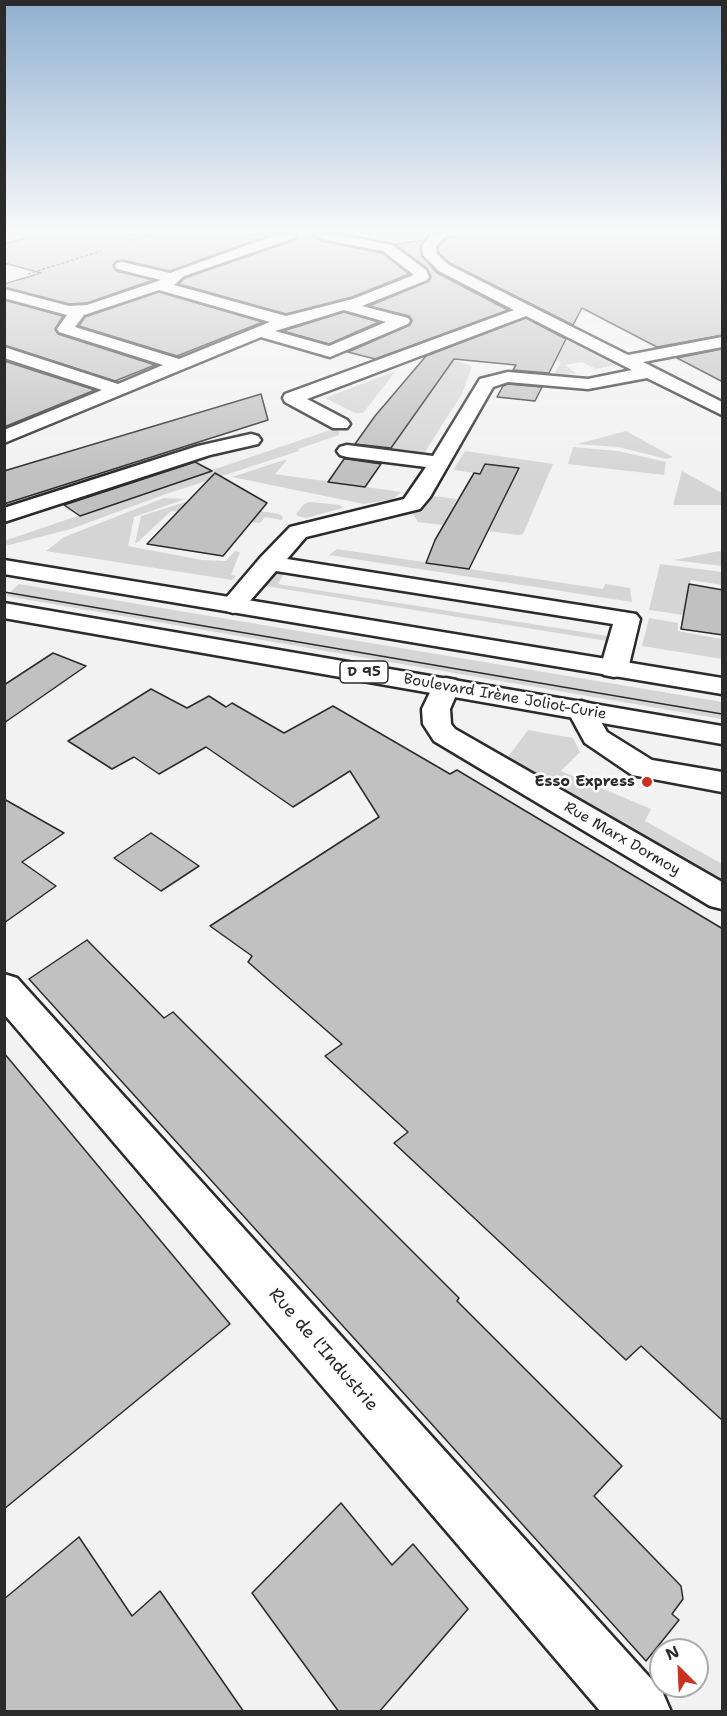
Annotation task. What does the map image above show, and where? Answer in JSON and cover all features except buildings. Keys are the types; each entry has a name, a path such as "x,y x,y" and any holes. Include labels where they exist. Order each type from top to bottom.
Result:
{"street":[{"path":"75,315 58,331 180,365"},
{"path":"268,315 286,321"},
{"path":"4,437 286,321 307,315"},
{"path":"261,332 330,352 402,321 380,315"},
{"path":"340,424 292,398 514,315"},
{"path":"538,315 723,409"},
{"path":"627,360 723,342"},
{"path":"4,350 23,343"},
{"path":"4,350 119,390"},
{"path":"233,605 298,532 412,504 419,497 486,383 508,377 588,384 649,372"},
{"path":"4,515 205,450 251,440"},
{"path":"347,451 439,463"},
{"path":"268,563 627,619 614,669"},
{"path":"4,567 723,686"},
{"name":"Boulevard Irène Joliot-Curie","path":"4,610 723,735"},
{"name":"Rue Marx Dormoy","path":"446,686 436,709 436,724 444,735 723,897"},
{"path":"581,710 595,737 643,768 723,782"},
{"name":"Rue de l'Industrie","path":"4,988 641,1712"}],"shaded area":[{"path":"559,336 615,365 596,369 582,362 565,365 576,373 553,376 561,362 555,361 560,351"},
{"path":"453,360 472,366 462,394 425,452 391,449"},
{"path":"396,371 363,413 355,413 325,398"},
{"path":"333,429 339,431 339,435 298,449 299,451 166,494 71,529 9,545 5,544 4,541"},
{"path":"626,431 673,457 667,459 618,447 577,444"},
{"path":"573,447 618,451 666,462 664,475 568,464"},
{"path":"465,451 553,464 523,534 472,529 475,525 491,527 519,468 485,464 480,474 455,470"},
{"path":"287,460 275,474 401,492 393,499 364,504 232,477"},
{"path":"682,471 722,493 722,505 673,505"},
{"path":"433,496 457,499 446,520 470,524 469,528 418,522 411,511 425,505"},
{"path":"164,498 185,499 134,517 128,546 202,560 226,561 235,551 240,552 231,575 236,576 232,580 46,551 64,537"},
{"path":"192,500 279,514 283,517 282,520 265,517 260,523 171,511 135,543 141,516"},
{"path":"310,502 340,505 343,508 306,518 296,514 304,504"},
{"path":"337,549 603,589 605,584 630,588 632,602 329,555"},
{"path":"722,552 722,566 674,560"},
{"path":"660,564 722,572 722,585 691,580 684,615 649,610"},
{"path":"276,572 284,574 278,584 608,636 607,641 265,586"},
{"path":"19,584 722,702 722,719 6,596"},
{"path":"649,618 678,623 678,631 722,639 722,659 642,646"},
{"path":"528,730 573,738 580,752 561,771 651,809 645,821 722,864 722,880 507,758"}],"tram line":[{"path":"4,592 722,714"}],"place":[{"name":"Esso Express","path":"647,782"}]}
